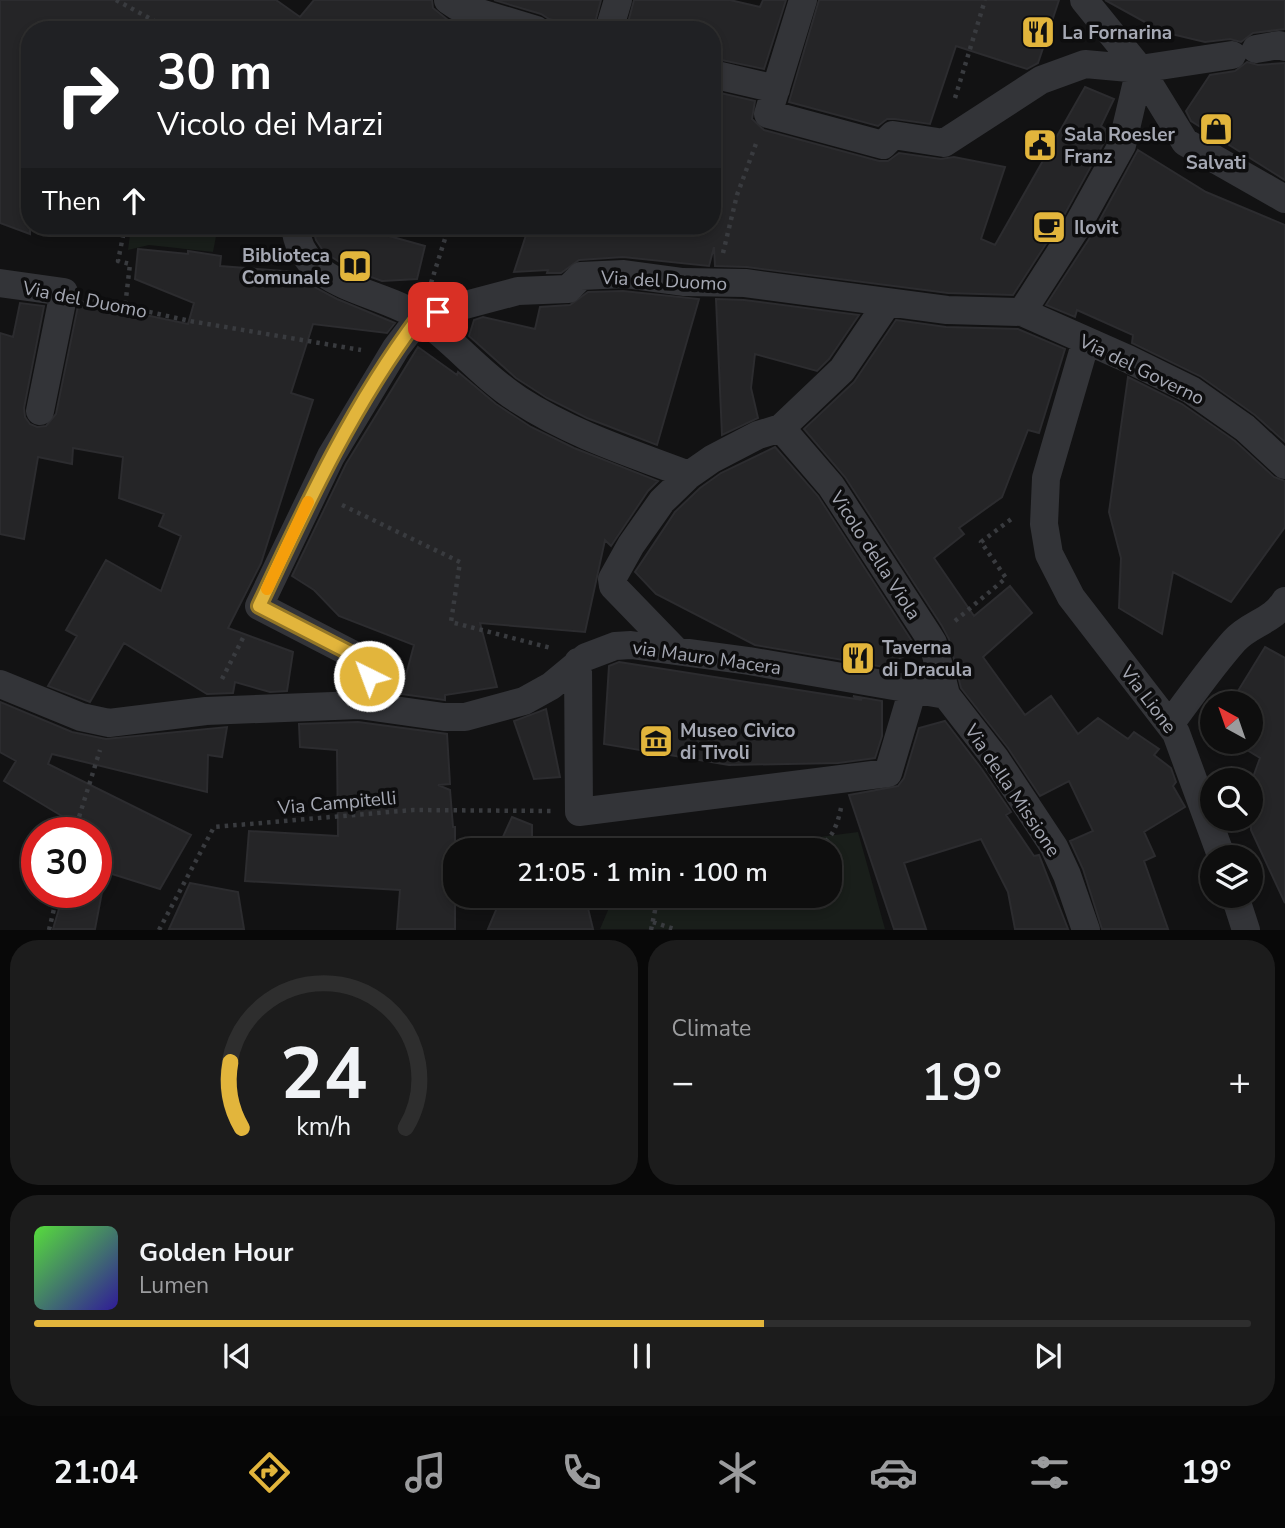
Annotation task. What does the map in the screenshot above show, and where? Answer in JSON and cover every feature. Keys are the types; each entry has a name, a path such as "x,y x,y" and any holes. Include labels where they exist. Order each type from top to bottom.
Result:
{"street":[{"path":"448,0 457,6 506,21"},
{"path":"612,21 618,0"},
{"path":"772,102 803,0"},
{"path":"1084,0 1140,69 1185,142 1285,199"},
{"path":"721,78 772,102 883,145 894,135 944,143 1041,80 1085,64 1140,69 1279,45 1285,47"},
{"path":"1022,312 1076,228 1122,145 1140,69"},
{"path":"297,235 302,252 320,271 419,317 487,377 519,401 577,432 689,475"},
{"name":"Via del Duomo","path":"419,317 518,292 568,289 580,276 624,274 755,285 947,310 1022,312"},
{"name":"Via del Duomo","path":"0,283 64,292"},
{"path":"40,411 64,292"},
{"path":"676,651 617,592 612,579 651,516 689,475 735,446 781,429 842,370 888,302"},
{"name":"Via del Governo","path":"1022,312 1129,359 1204,398 1245,428 1285,465"},
{"path":"359,705 369,676 360,660 259,606 313,491 352,418 419,317"},
{"name":"Via Lione","path":"1086,341 1045,478 1044,524 1049,554 1071,597 1180,740 1218,845"},
{"name":"Vicolo della Viola","path":"781,429 831,486 933,643 946,695"},
{"path":"1170,724 1235,640 1255,624 1274,616 1285,601"},
{"name":"via Mauro Macera","path":"109,723 206,711 359,705 444,717 475,716 514,706 534,697 582,659 615,646 631,645 946,695"},
{"path":"582,659 579,812 888,774 913,689"},
{"path":"0,684 81,717 109,723"},
{"name":"Via della Missione","path":"946,695 995,758 1054,847 1086,929"},
{"path":"1239,908 1246,929"}],"path":[{"path":"116,0 154,21"},
{"path":"944,143 967,55 985,0"},
{"path":"715,283 737,195 772,102"},
{"path":"123,235 118,261 130,264 125,307"},
{"path":"419,317 446,235"},
{"name":"Via del Duomo","path":"64,292 125,307 321,345 378,352 396,348"},
{"path":"313,491 460,562 450,622 582,659"},
{"path":"951,625 1006,578 981,542 1014,517"},
{"path":"206,711 259,606"},
{"path":"79,817 109,723"},
{"path":"828,838 835,831 847,779"},
{"name":"Via Campitelli","path":"159,929 214,827 413,810 579,812"},
{"path":"48,929 54,908"},
{"path":"651,929 656,908"},
{"path":"653,922 677,929"}],"shaded area":[{"path":"130,235 216,235 213,252 149,245 128,250"},
{"path":"858,832 885,929 600,929 609,908 842,908 842,838 812,838"}],"building":[{"path":"0,0 276,0 300,17 314,0 432,0 433,8 451,21 21,21 21,231 0,223"},
{"path":"494,0 601,0 595,21 557,21"},
{"path":"634,0 730,0 760,7 763,0 786,0 764,69 721,60 721,21 628,21"},
{"path":"819,0 1059,0 1038,63 1027,69 956,46 930,124 887,119 878,126 789,102"},
{"path":"1105,0 1285,0 1285,29 1253,33 1241,42 1230,39 1205,42 1163,32"},
{"path":"1247,62 1258,65 1285,63 1285,180 1191,121 1186,111 1210,75 1235,71"},
{"path":"1085,87 1114,99 1101,126 1108,131 1106,139 1062,219 1013,295 948,293 747,267 715,266 714,247 709,266 623,257 579,260 561,273 547,273 548,270 514,272 526,235 721,235 721,93 755,101 752,119 764,130 879,161 888,161 899,153 941,159 954,157 1005,167 981,239 995,245"},
{"path":"1138,150 1206,192 1285,225 1285,442 1255,415 1200,376 1132,343 1133,335 1077,310 1075,317 1046,305 1091,236"},
{"path":"315,235 386,235 425,246 417,279 382,281 352,270 324,252"},
{"path":"138,249 188,254 188,251 221,256 220,266 297,272 316,288 337,299 395,323 387,333 313,324 291,393 313,400 261,563 228,628 293,652 287,691 270,692 235,682 233,693 207,694 124,643 90,702 48,686 77,636 66,630 106,560 161,591 181,536 159,526 164,514 119,498 123,457 73,448 72,464 38,457 24,539 0,534 0,333 13,337 20,303 44,306 24,408 25,417 30,424 37,427 46,426 56,414 79,301 188,324 194,303 135,279"},
{"path":"623,291 699,299 657,445 587,418 547,398 516,378 469,336 474,320 483,317 535,329 540,307 570,305 588,292"},
{"path":"716,299 744,300 859,315 829,359 817,371 755,354 751,388 758,418 722,435"},
{"path":"896,320 946,327 1018,329 1065,349 1039,433 1028,430 1002,497 959,528 964,534 934,558 974,616 1010,586 1032,613 983,657 1025,715 1051,696 1078,734 1098,718 1128,739 1134,732 1159,749 1154,755 1171,768 1176,782 1173,786 1185,807 1144,832 1155,856 1144,861 1168,929 1102,929 1083,869 1070,841 1093,831 1069,781 1040,796 1008,748 961,688 949,639 942,626 845,477 804,429 854,382"},
{"path":"418,347 457,375 458,372 496,404 531,427 574,448 658,481 648,491 611,546 605,540 585,632 480,623 497,687 445,695 445,700 401,694 414,645 339,616 314,590 292,576 346,464"},
{"path":"1128,377 1182,404 1235,441 1274,477 1285,481 1285,527 1231,602 1173,572 1162,634 1119,608 1121,558 1109,512"},
{"path":"775,447 818,496 917,649 884,667 755,645 656,594 635,572 675,512 700,488 721,473"},
{"path":"1265,647 1285,658 1285,903 1263,856 1263,845 1258,845 1251,831 1263,831 1263,768 1256,768 1260,758 1254,754 1264,754 1264,691 1238,691"},
{"path":"619,662 882,701 882,736 875,758 838,763 729,765 604,744 609,666"},
{"path":"0,702 72,732 106,739 227,727 222,757 208,755 207,792 52,754 48,764 191,835 160,889 112,874 112,817 64,817 4,781 16,761 0,752"},
{"path":"546,709 560,777 534,779 514,721"},
{"path":"945,721 1011,812 1006,815 1034,856 1039,855 1068,929 1015,929 1008,892 981,839 904,863 926,929 894,929 849,795 898,786 904,778 919,728"},
{"path":"358,722 447,734 450,784 438,785 450,790 455,838 443,838 443,908 455,908 455,929 397,929 400,890 245,881 249,831 338,836 337,750 300,747 299,724"},
{"path":"512,817 532,825 531,838 502,838"},
{"path":"190,883 238,892 244,929 169,929"},
{"path":"59,908 99,908 95,929 53,929"},
{"path":"497,908 588,908 593,929 488,929"}],"slow traffic":[{"path":"267,589 308,502"}],"place":[{"name":"La Fornarina","path":"1038,32"},
{"name":"Salvati","path":"1216,129"},
{"name":"Sala Roesler Franz","path":"1040,145"},
{"name":"Ilovit","path":"1049,227"},
{"name":"Biblioteca Comunale","path":"355,266"},
{"name":"Taverna di Dracula","path":"858,658"},
{"name":"Museo Civico di Tivoli","path":"656,741"}],"route":[{"path":"369,676 356,656 259,606 313,491 352,418 419,317 438,312"}]}
